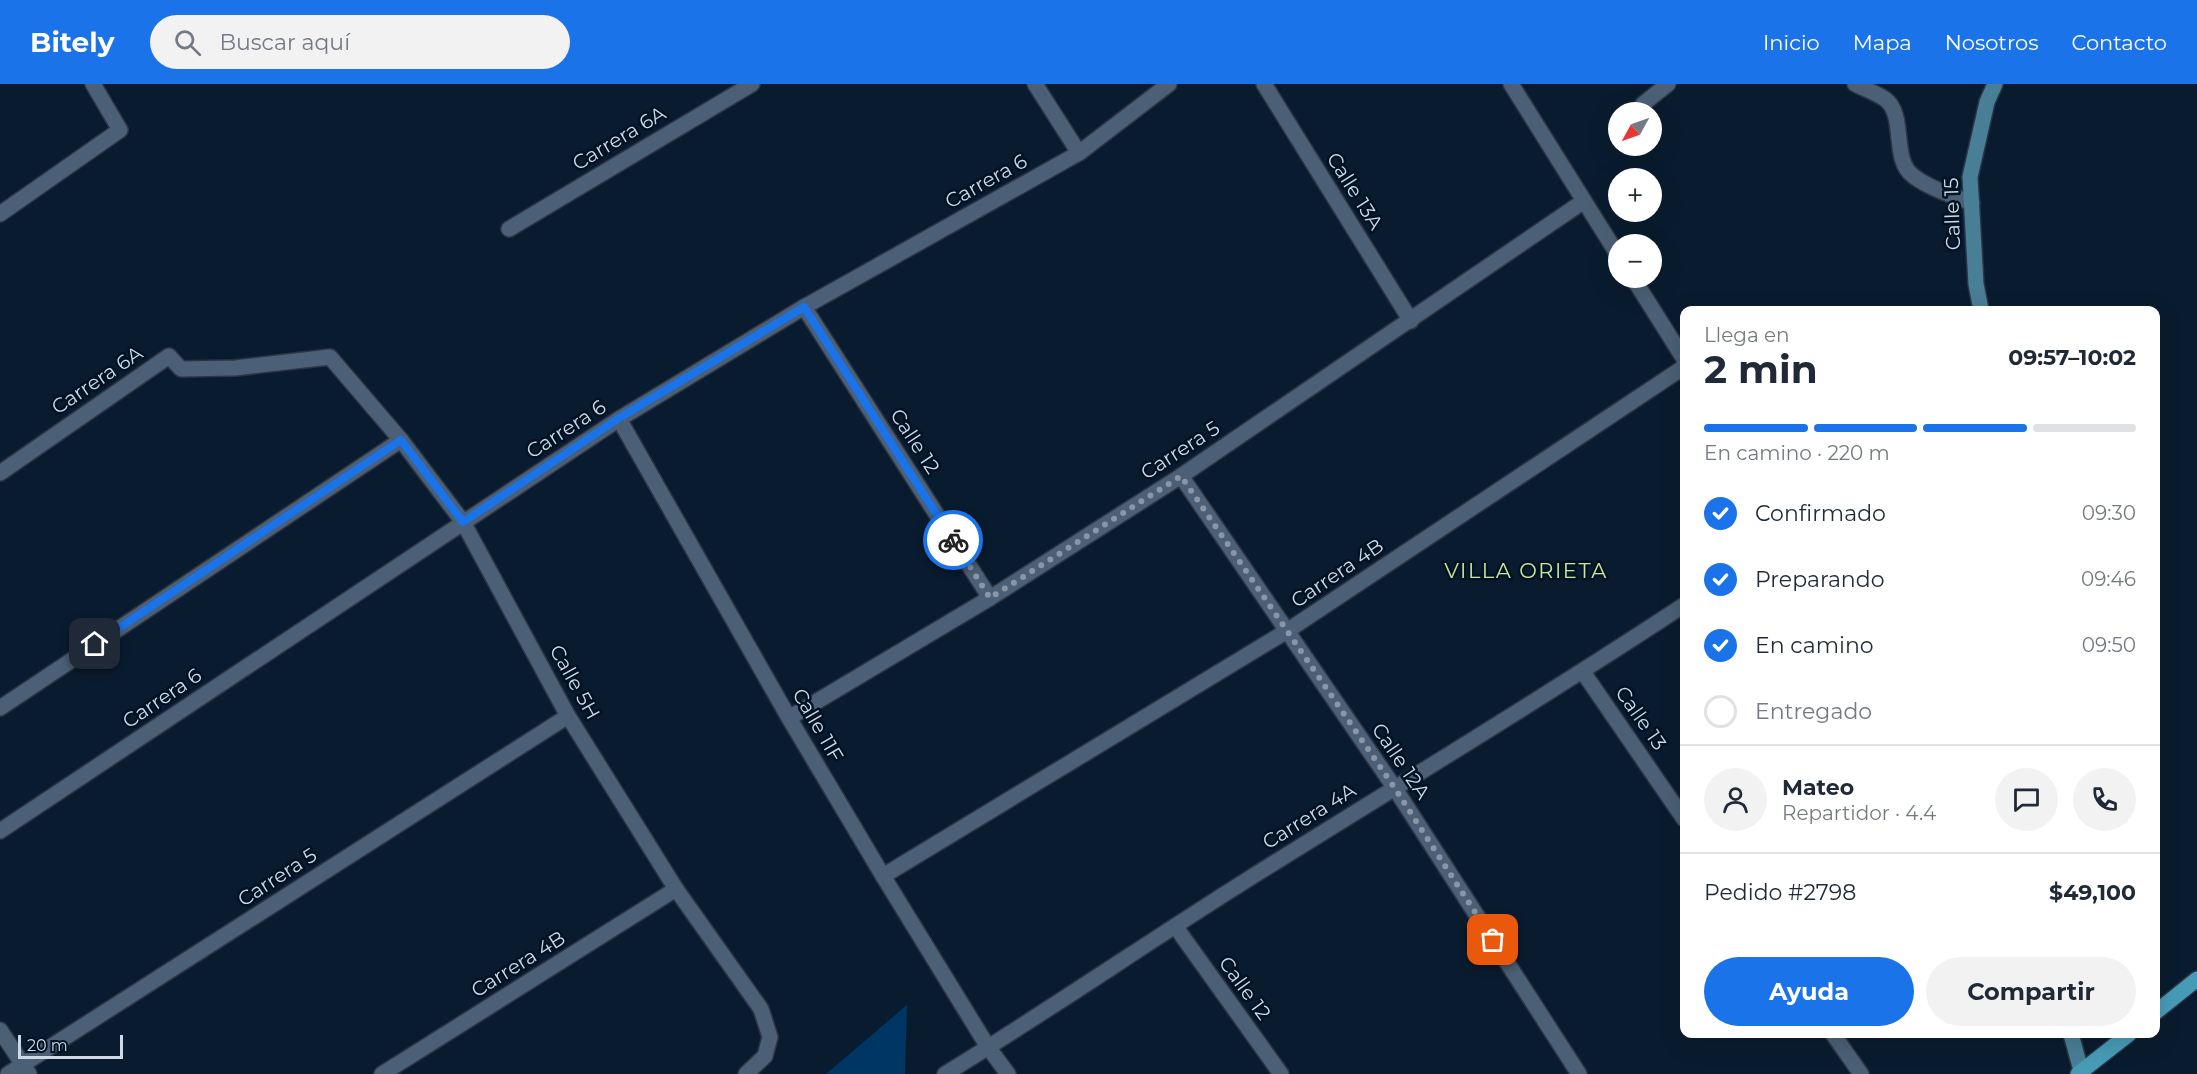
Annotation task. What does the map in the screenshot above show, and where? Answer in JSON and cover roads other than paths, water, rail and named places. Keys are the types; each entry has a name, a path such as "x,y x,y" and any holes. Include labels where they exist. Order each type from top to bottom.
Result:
{"main road":[{"name":"Calle 15","path":"1980,306 1976,284 1970,177 1988,102 1995,84"},
{"path":"2160,1009 2197,979"},
{"path":"2072,1038 2080,1073 2123,1038"}],"street":[{"path":"0,214 120,130 93,84"},
{"name":"Carrera 6A","path":"509,229 752,84"},
{"path":"1035,84 1078,153"},
{"name":"Carrera 6","path":"0,831 619,418 804,307 1078,153 1169,84"},
{"name":"Calle 13A","path":"1264,84 1411,321"},
{"path":"1510,84 1608,239"},
{"path":"1646,102 1668,84"},
{"path":"1855,84 1886,99 1893,110 1907,170 1916,178 1972,203"},
{"name":"Carrera 5","path":"789,718 990,598 1181,476 1584,201"},
{"path":"1639,288 1680,353"},
{"name":"Calle 12","path":"804,307 990,598"},
{"name":"Carrera 6A","path":"0,473 169,357 180,369 235,368 330,357"},
{"name":"Calle 5H","path":"330,357 401,440 463,522 568,716 676,889 761,1009 770,1037 765,1056 746,1074"},
{"name":"Carrera 4B","path":"883,876 1287,631 1680,370"},
{"name":"Calle 11F","path":"619,418 789,718 988,1047 1008,1074"},
{"path":"0,708 401,440"},
{"name":"Calle 12A","path":"1181,476 1394,787 1579,1074"},
{"name":"Carrera 4A","path":"945,1074 1394,787 1583,672 1680,608"},
{"name":"Calle 13","path":"1583,672 1680,813"},
{"name":"Carrera 5","path":"8,1074 26,1069 568,716"},
{"name":"Carrera 4B","path":"382,1074 676,889"},
{"name":"Calle 12","path":"1175,926 1281,1074"},
{"path":"0,1030 26,1069"},
{"path":"1836,1038 1861,1074"}],"district":[{"name":"VILLA ORIETA","path":"1526,570"}]}
